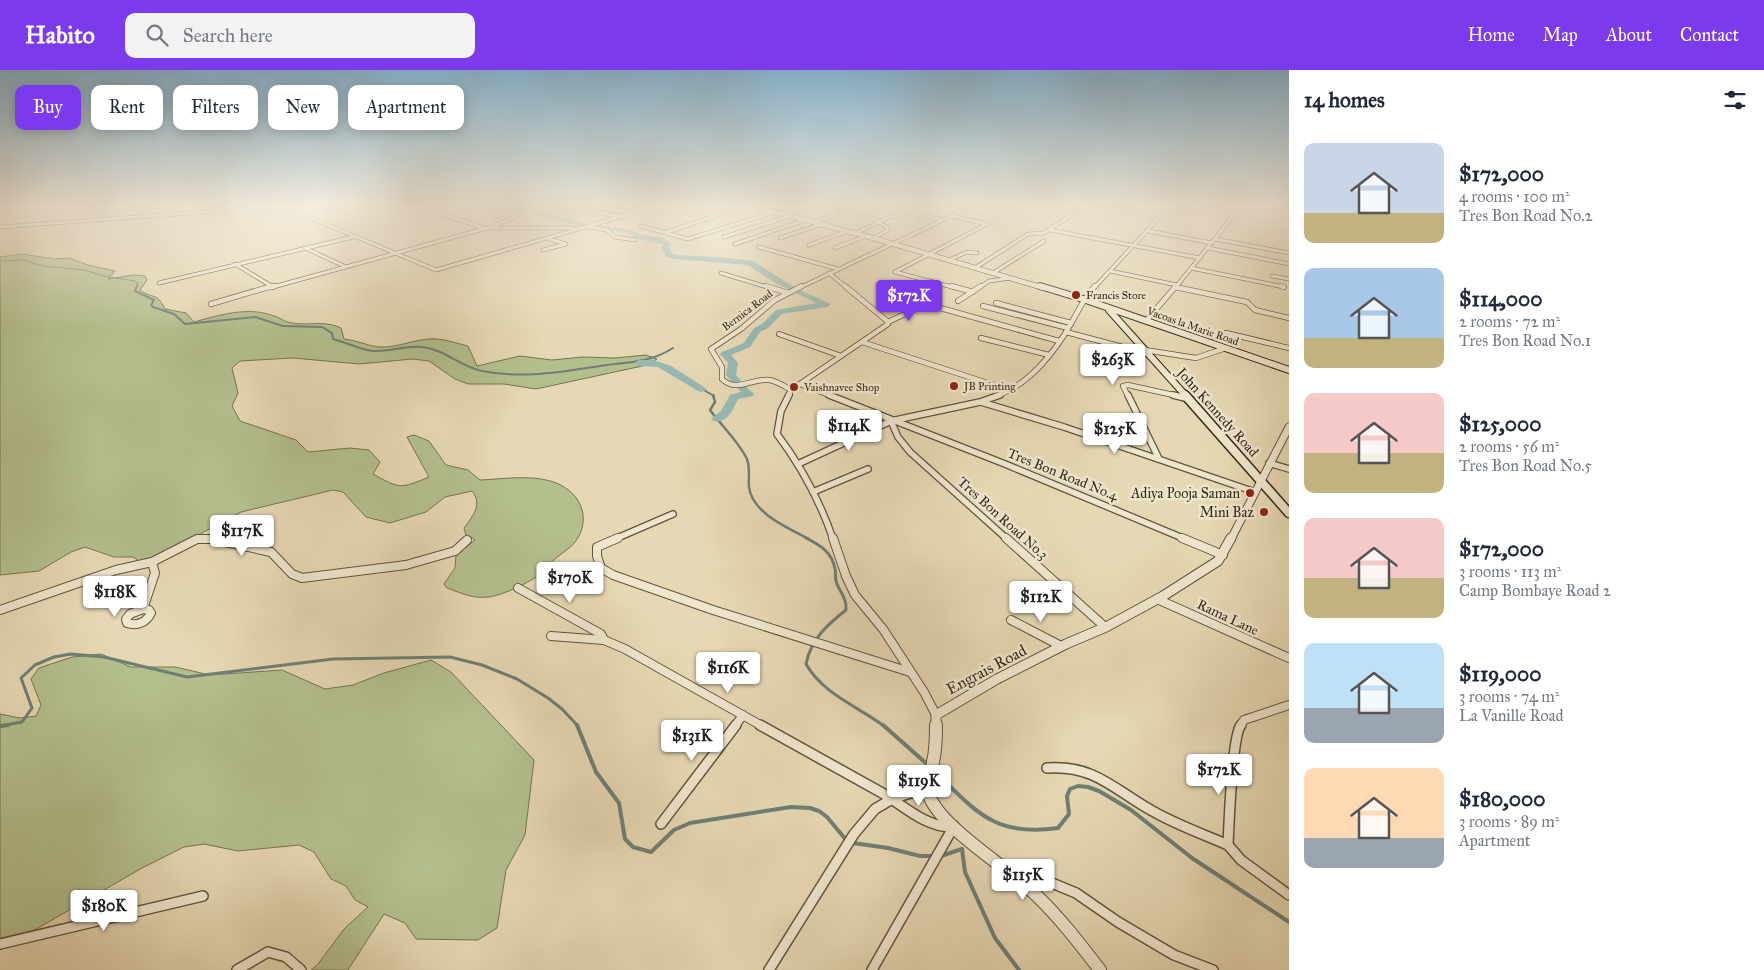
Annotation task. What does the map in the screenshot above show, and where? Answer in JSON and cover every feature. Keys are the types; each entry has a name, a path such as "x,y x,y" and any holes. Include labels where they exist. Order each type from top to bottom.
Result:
{"main road":[{"name":"Vacoas la Marie Road","path":"900,246 1083,300 1289,370"},
{"name":"John Kennedy Road","path":"1107,308 1289,513"}],"street":[{"path":"159,283 313,246"},
{"path":"376,246 436,270 519,246"},
{"path":"211,304 420,246"},
{"path":"544,250 559,246"},
{"path":"835,248 840,246"},
{"name":"Bernica Road","path":"791,390 768,380 758,380 735,386 724,382 722,379 724,374 722,368 711,350 741,329 775,300 889,246"},
{"path":"945,246 895,272 973,292"},
{"path":"975,268 1009,246"},
{"path":"993,273 1035,246"},
{"path":"798,464 890,421 980,402 1012,391 1049,355 1068,328 1083,300 1134,246 1200,258"},
{"path":"1245,246 1289,253"},
{"path":"759,247 838,269"},
{"path":"304,248 346,267"},
{"path":"1146,321 1208,248 1289,264"},
{"path":"949,260 967,252 978,253"},
{"path":"235,264 273,287"},
{"path":"1191,268 1284,287"},
{"path":"1110,271 1247,302 1255,310 1289,318"},
{"path":"722,273 788,293"},
{"path":"829,273 888,322"},
{"path":"1272,276 1289,279"},
{"path":"958,301 989,281 1011,278"},
{"path":"996,303 1068,328 1147,352 1196,358 1226,348"},
{"path":"1059,341 926,304 888,322 888,324 791,390 781,411 778,434 798,464 827,519 846,576 855,595 883,629 936,715 932,766 927,784 930,800 939,813 969,841 1024,882 1077,940 1100,970"},
{"path":"983,306 1068,328"},
{"path":"1226,333 1289,348"},
{"path":"779,334 841,356"},
{"path":"981,338 1049,355"},
{"path":"862,342 1012,391"},
{"name":"Tres Bon Road No.4","path":"800,384 890,421 1005,464 1224,555"},
{"path":"1159,459 1123,386 1128,385 1189,399"},
{"path":"980,402 1064,426 1255,492"},
{"name":"Tres Bon Road No.3","path":"890,421 898,437 910,452 1105,627"},
{"name":"Engrais Road","path":"936,715 961,698 1042,658 1060,646 1105,627 1157,599 1206,569 1224,555 1260,480 1289,427"},
{"path":"1269,463 1289,469"},
{"path":"813,492 868,469"},
{"path":"673,514 611,539 597,547 597,556 601,568 613,576 713,610 910,672"},
{"path":"0,610 116,570 152,562 197,539 211,539 271,552 292,574 302,578 406,566 455,551 467,540"},
{"path":"143,609 155,573 152,562"},
{"path":"518,588 601,634 604,640"},
{"name":"Rama Lane","path":"1157,599 1289,658"},
{"path":"1011,620 1060,646"},
{"path":"551,636 604,640 625,649 943,828 954,826"},
{"path":"1228,845 1234,745 1238,728 1244,720 1289,705"},
{"path":"661,824 743,715"},
{"path":"1047,768 1061,767 1100,777 1157,814 1228,845 1240,860 1289,895"},
{"path":"770,970 854,834 875,809 892,798 927,784"},
{"path":"872,970 954,826"},
{"path":"1024,882 1047,881 1076,893 1118,922 1166,950 1213,970"},
{"path":"0,944 203,896"},
{"path":"237,970 268,952 286,957 300,970"}],"green space":[{"path":"21,254 55,259 69,258 88,265 115,271 108,279 134,275 145,276 147,280 140,290 157,298 165,309 186,313 194,322 234,313 254,312 264,313 292,323 329,324 341,328 344,339 375,346 385,347 429,339 444,340 468,346 477,366 520,356 552,360 646,355 657,359 647,365 536,389 504,384 468,384 455,379 429,361 413,359 359,364 293,358 240,361 232,368 238,393 232,406 240,421 296,440 308,452 350,448 369,450 380,462 373,474 395,485 412,484 429,477 407,437 414,435 429,441 446,465 468,470 480,480 519,478 547,480 564,487 572,493 581,507 583,515 581,532 576,541 541,574 501,594 488,597 472,596 447,588 444,584 455,568 456,555 475,540 466,535 464,528 477,505 472,491 445,497 426,512 390,523 366,517 343,492 333,490 241,512 144,564 133,557 114,557 85,547 71,552 39,571 0,575 0,257"},
{"path":"101,654 131,667 175,667 210,675 282,670 325,689 353,685 384,673 431,660 451,672 534,760 525,835 506,870 497,928 478,940 416,939 405,923 384,914 348,970 311,970 318,964 344,929 368,907 355,900 346,886 331,879 314,852 299,845 238,851 204,844 184,847 142,868 0,950 0,714 20,718 36,716 41,705 31,679 39,668 72,657"}],"waterway":[{"path":"666,246 669,255 679,258 730,260 750,263 793,289"},
{"path":"0,261 23,260 43,266 84,270 104,276 135,281 138,283 136,288"},
{"path":"137,286 135,291 154,300 151,305 153,307 174,314 185,324 255,317 283,326 322,327 332,333 333,339 364,349 379,351 410,347 430,348 474,369 497,373 541,374 628,363 656,357 673,348"},
{"path":"738,383 731,375 733,363 725,354 747,345 757,330 765,326 779,312 827,304 796,291"},
{"path":"639,363 661,365 702,389"},
{"path":"717,419 726,413 734,397 749,394 742,387"},
{"path":"702,389 713,396"},
{"path":"713,396 715,402 710,410 734,439 748,460 749,487 757,505 772,519 809,539"},
{"path":"806,538 821,546 831,558 837,585 844,598 846,610 821,633 808,655 806,664 831,692 884,726"},
{"path":"3,726 22,722 32,708 21,678 35,665 54,657 71,654 104,657 187,677 333,659 450,657 482,665 517,679 548,698 562,709 578,726"},
{"path":"3,726 8,725"},
{"path":"577,725 596,772 619,803 625,839 633,847 651,852 674,830 690,823 791,807 810,808 819,811 827,817 847,841"},
{"path":"883,725 928,765"},
{"path":"934,771 975,809 988,818 1002,825 1018,829 1058,828 1069,814 1067,796 1070,789 1078,786 1099,791 1131,810 1192,858 1289,922"},
{"path":"853,843 888,848 920,856 933,856"},
{"path":"941,856 962,849 965,872 995,938 1019,970"}],"place":[{"name":"Francis Store","path":"1076,295"},
{"name":"JB Printing","path":"954,386"},
{"name":"Vaishnavee Shop","path":"794,387"},
{"name":"Adiya Pooja Saman","path":"1250,493"},
{"name":"Mini Baz","path":"1264,512"}]}
